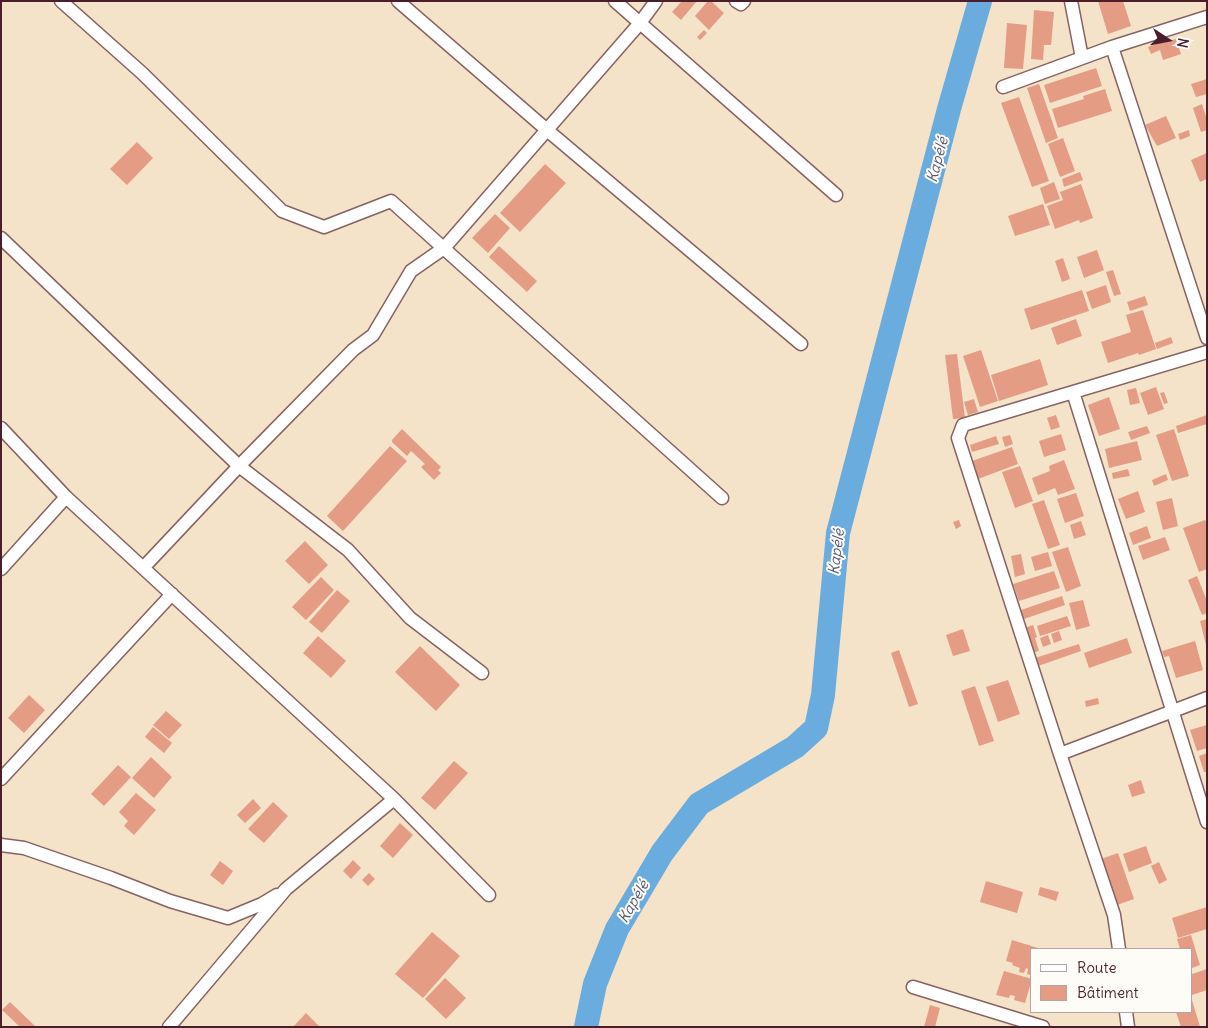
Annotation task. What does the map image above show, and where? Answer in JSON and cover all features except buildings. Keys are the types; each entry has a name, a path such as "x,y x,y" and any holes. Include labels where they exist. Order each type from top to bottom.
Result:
{"street":[{"path":"61,1 142,73 282,211 324,227 391,200 722,498"},
{"path":"398,1 547,130 801,344"},
{"path":"615,1 836,195"},
{"path":"143,568 352,350 373,335 411,271 444,248 640,23 656,1"},
{"path":"736,1 741,4 744,1"},
{"path":"1071,1 1082,58"},
{"path":"1003,87 1112,47 1207,17"},
{"path":"1112,47 1207,338"},
{"path":"1,238 239,466 348,550 410,618 482,673"},
{"path":"1119,948 1114,914 958,438 963,425 1207,352"},
{"path":"1073,392 1207,822"},
{"path":"1,428 66,497 394,799 488,895"},
{"path":"1,569 66,497"},
{"path":"1,779 172,594"},
{"path":"1060,754 1207,698"},
{"path":"1,845 24,848 111,878 170,902 228,918 262,904 286,889 394,799"},
{"path":"170,1027 286,889"},
{"path":"913,987 1043,1027"},
{"path":"1126,1013 1128,1027"}],"waterway":[{"name":"Kapélé","path":"586,1027 595,984 617,929 662,853 699,804 795,747 816,728 823,695 838,533 949,109 980,1"}]}
